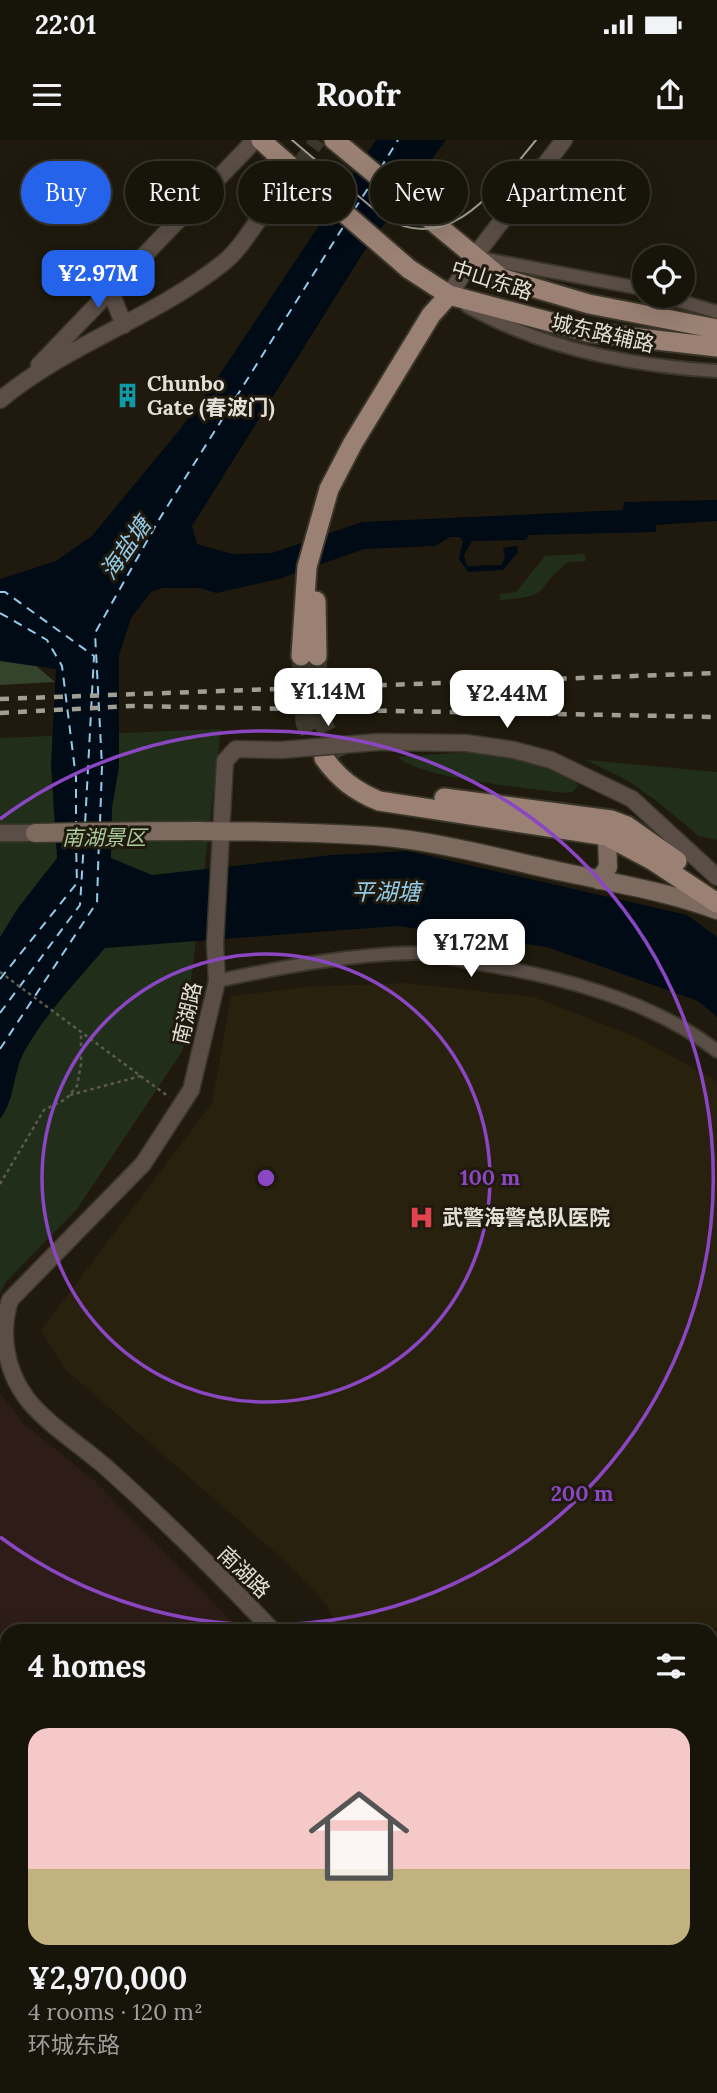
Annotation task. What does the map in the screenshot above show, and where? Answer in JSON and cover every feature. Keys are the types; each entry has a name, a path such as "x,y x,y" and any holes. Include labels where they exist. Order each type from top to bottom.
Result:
{"main road":[{"name":"中山东路","path":"334,140 439,230 501,278 577,300 717,329"},
{"name":"中山东路","path":"268,146 409,269 449,295 588,331 717,346"},
{"path":"309,656 316,589 331,521 357,463 440,323 449,295"},
{"path":"332,758 354,775 391,791 605,825 627,826 717,888"},
{"path":"599,880 608,867 605,825"},
{"path":"605,825 717,904"},
{"path":"36,833 139,831 377,836 599,880 693,901 717,910"}],"street":[{"path":"0,400 28,377 256,140"},
{"path":"449,295 474,257 564,140"},
{"path":"28,377 124,325 225,262 254,224"},
{"path":"474,257 632,287"},
{"path":"113,289 112,295 124,325"},
{"name":"城东路辅路","path":"449,295 503,326 557,344 676,369 717,372"},
{"path":"695,305 717,312"},
{"name":"南湖路","path":"267,1624 112,1472 34,1408 12,1373 3,1345 4,1316 10,1300 143,1164 191,1090 217,981 215,944 219,833 225,761 236,749 281,750 378,742 466,743 514,750 551,760 632,799 717,877"},
{"path":"605,825 618,792"},
{"path":"0,833 36,833"},
{"path":"217,981 310,963 419,953 511,968 601,993 660,1016 717,1051"}],"path":[{"path":"0,972 181,1107"},
{"path":"0,1184 44,1110 70,1094 77,1086 81,1064 81,1032"},
{"path":"70,1094 141,1076"}],"shaded area":[{"name":"武警海警总队医院","path":"405,983 534,997 638,1038 717,1081 717,1624 336,1624 327,1605 284,1560 65,1369 41,1330 212,1103 231,996 304,987"},
{"path":"0,1393 24,1424 96,1482 234,1624 0,1624"}],"green space":[{"path":"585,554 586,561 568,562 536,594 500,600 500,594 516,592 545,556"},
{"path":"0,653 21,653 55,682 0,685"},
{"name":"南湖景区","path":"221,729 183,1050 77,1209 5,1283 0,1294 0,738"},
{"path":"469,752 543,765 569,776 578,785 573,792 565,793 451,777 410,765 398,757"},
{"path":"586,760 717,772 717,840 699,836 627,780"}],"water":[{"path":"376,140 446,140 431,161 370,161 370,224 384,224 363,253 192,526 197,544 232,554 272,553 362,522 623,510 624,502 717,500 717,521 656,525 656,532 529,535 526,540 472,541 464,555 467,566 501,565 505,558 503,548 517,546 518,552 503,570 468,572 459,559 463,541 460,537 450,537 435,546 364,549 279,579 216,593 200,588 163,588 151,592 131,618 119,655 119,767 112,808 111,858 152,875 332,855 407,851 687,915 717,937 717,1017 698,1001 547,947 397,926 105,948 32,1038 20,1060 9,1103 0,1119 0,937 18,908 57,858 51,765 56,669 0,661 0,579 56,561 92,536 181,428 320,224 356,224 356,170"}],"ferry route":[{"path":"385,161 398,140"},
{"path":"356,207 370,185"},
{"path":"100,823 102,766 95,633 160,518 345,224"},
{"path":"0,592 5,592 94,656 85,825"},
{"path":"0,613 47,640 62,666 76,778 76,825"},
{"path":"0,1049 97,902 99,839"},
{"path":"0,979 77,883 76,841"},
{"path":"0,1013 80,905 84,841"}],"tunnel":[{"path":"302,161 318,140"},
{"path":"301,656 305,723 324,758"},
{"path":"317,656 320,717 340,758"}],"tram line":[{"path":"292,140 382,216 407,227 429,229 451,223 489,196 536,140"}],"railway":[{"path":"0,699 717,673"},
{"path":"0,713 130,706 717,717"}],"place":[{"name":"Chunbo Gate (春波门)","path":"127,395"},
{"name":"武警海警总队医院","path":"422,1217"}],"water label":[{"name":"海盐塘","path":"125,548"},
{"name":"平湖塘","path":"386,891"}]}
